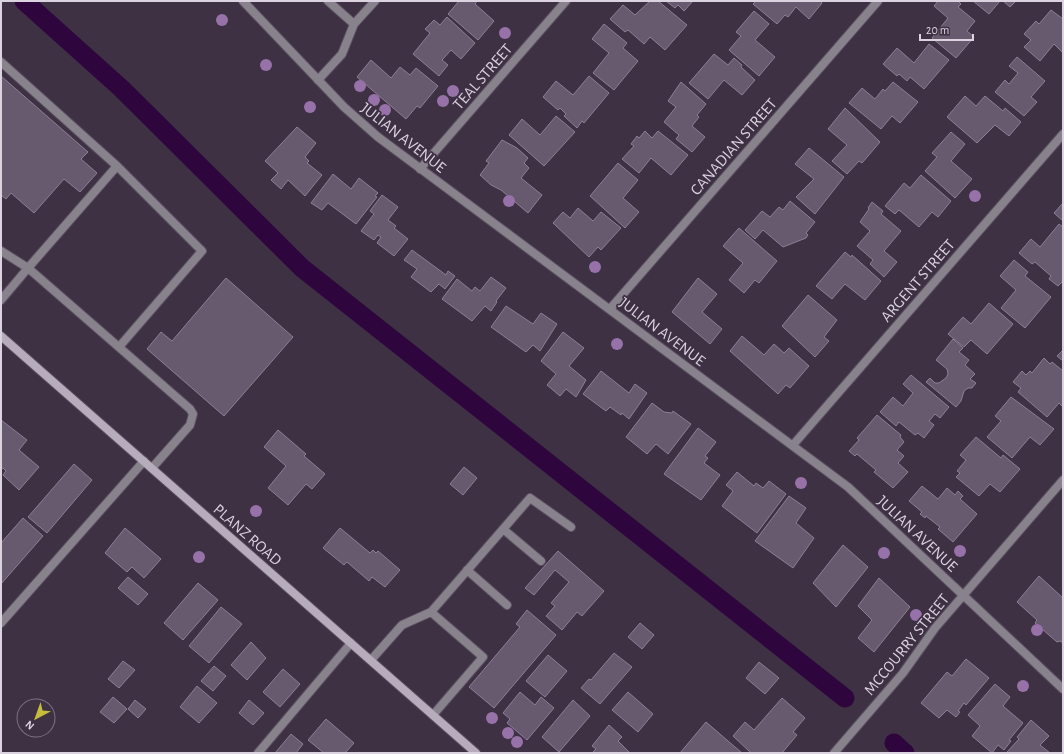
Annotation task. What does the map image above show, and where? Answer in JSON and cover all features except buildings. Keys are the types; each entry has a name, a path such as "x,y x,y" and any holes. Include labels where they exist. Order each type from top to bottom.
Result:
{"street":[{"name":"JULIAN AVENUE","path":"243,1 344,107 378,137 848,487 1063,689"},
{"path":"328,1 354,24"},
{"path":"318,80 342,54 354,24 375,1"},
{"name":"TEAL STREET","path":"420,169 566,1"},
{"name":"CANADIAN STREET","path":"610,309 878,1"},
{"path":"1,62 117,166 202,251 118,347"},
{"name":"ARGENT STREET","path":"793,445 1063,134"},
{"path":"1,300 117,166"},
{"path":"1,251 28,268 193,414 190,425 152,468"},
{"name":"PLANZ ROAD","path":"1,336 476,753"},
{"path":"1,623 144,461"},
{"name":"MCCOURRY STREET","path":"834,753 903,673 935,628 1063,480"},
{"path":"371,660 402,625 431,612 530,498 572,527"},
{"path":"503,529 541,561"},
{"path":"467,570 507,605"},
{"path":"431,612 483,657 433,715"},
{"path":"258,753 352,643"}],"waterway":[{"path":"24,1 122,89 302,268 845,698"},
{"path":"894,743 905,753"}]}
